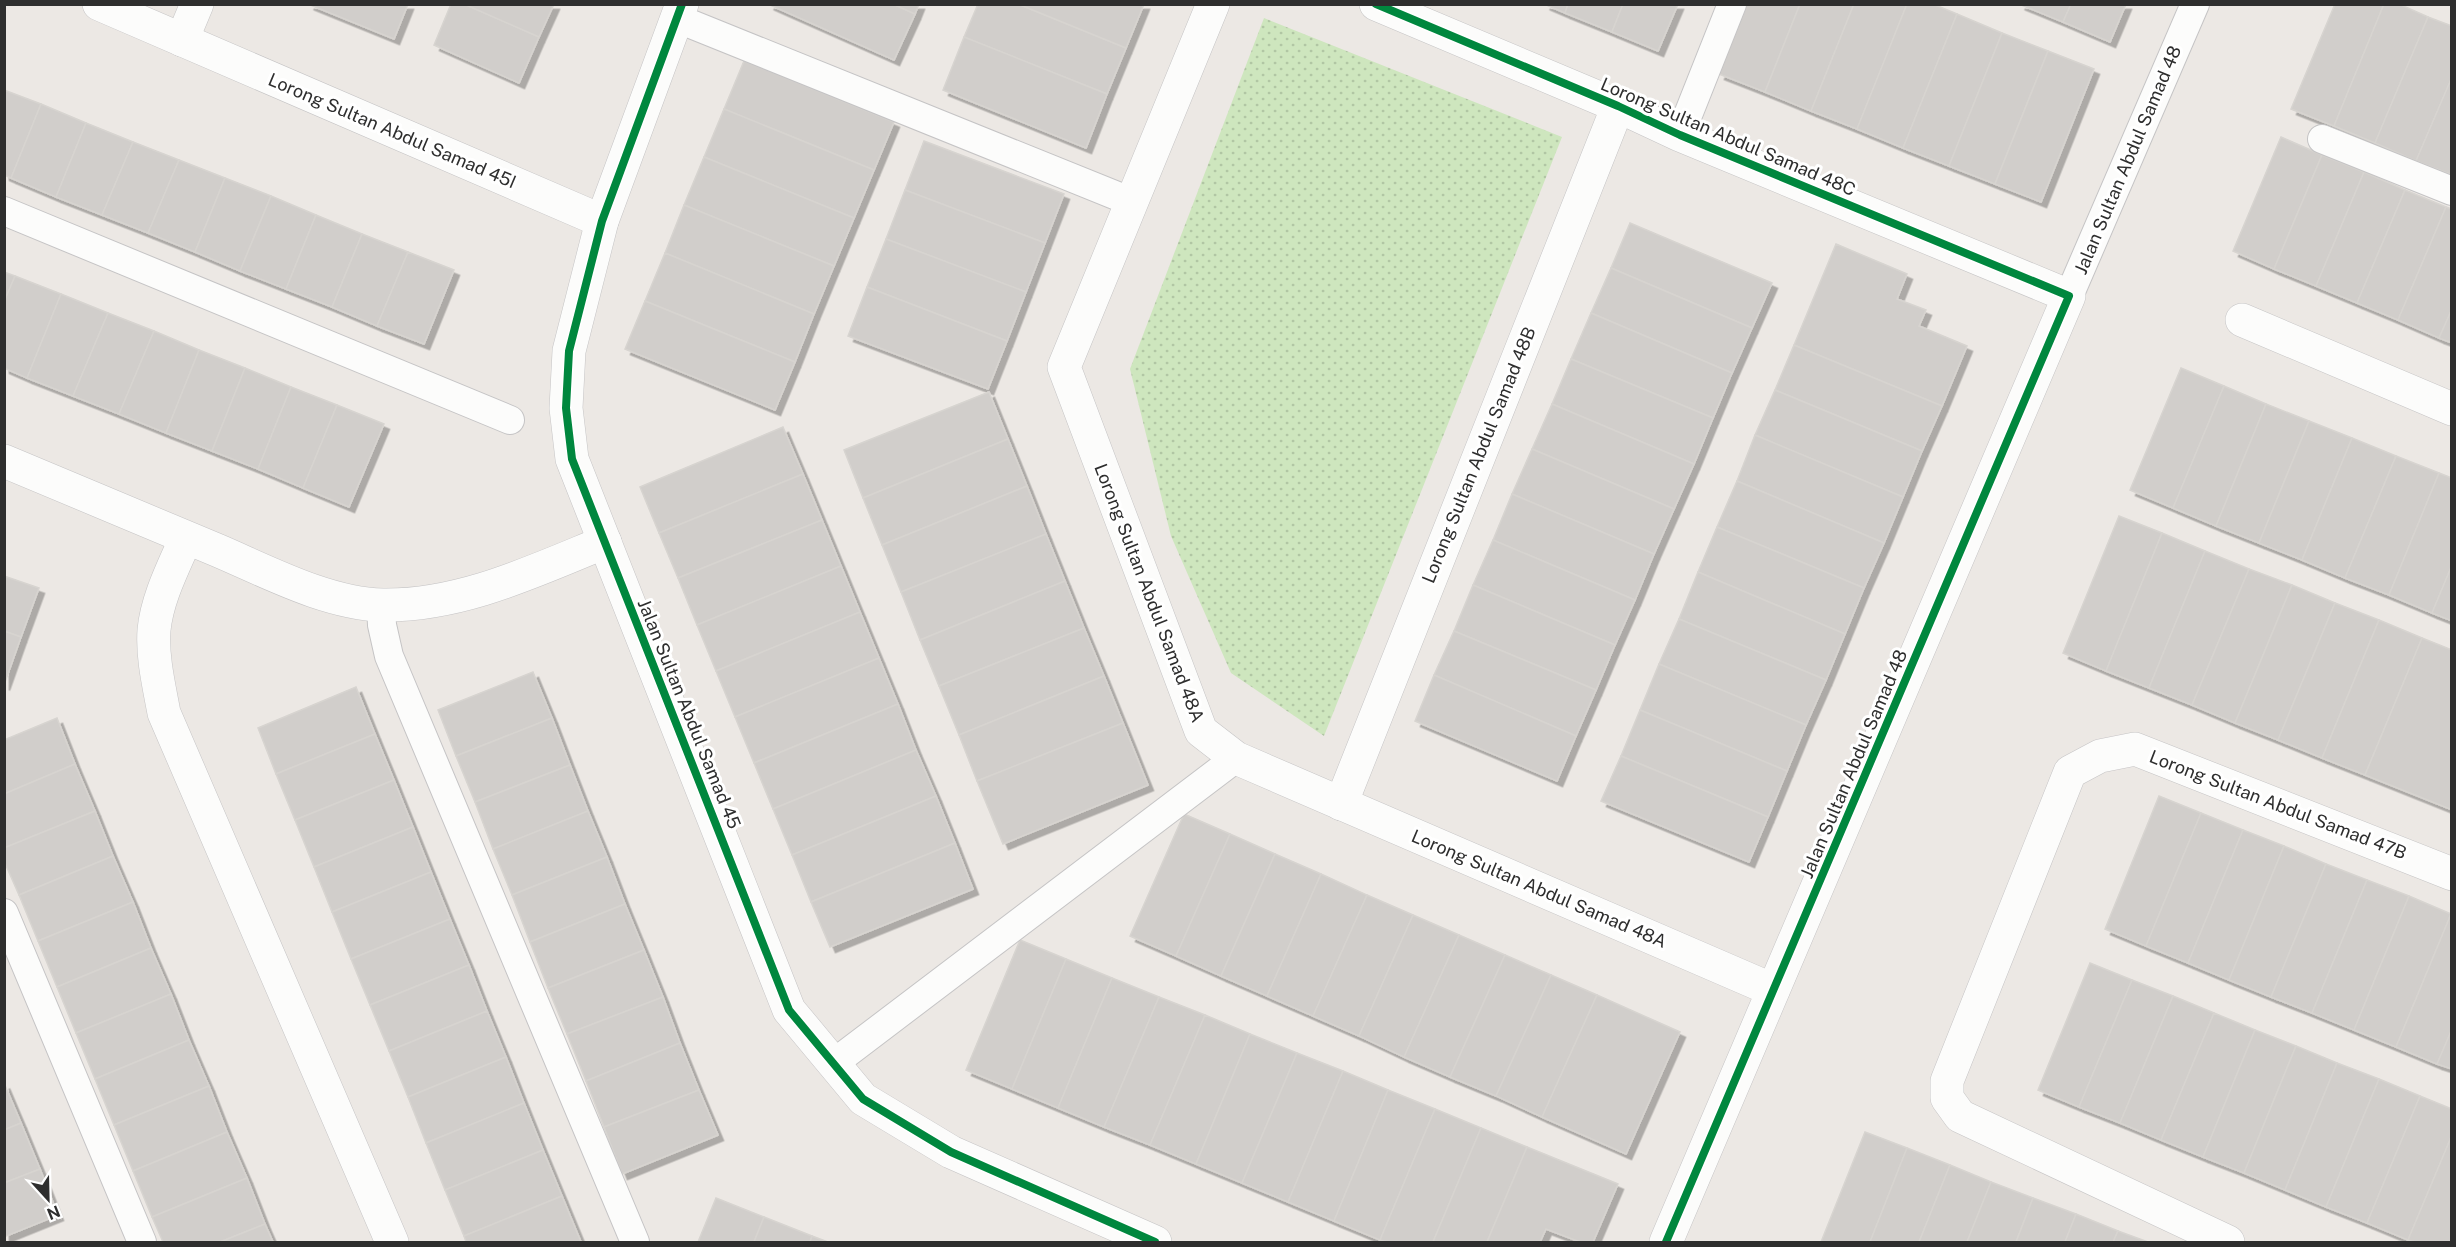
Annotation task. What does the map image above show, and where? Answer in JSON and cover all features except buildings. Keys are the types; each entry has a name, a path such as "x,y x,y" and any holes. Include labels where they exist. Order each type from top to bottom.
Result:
{"street":[{"name":"Lorong Sultan Abdul Samad 45I","path":"99,4 602,221"},
{"path":"182,40 197,4"},
{"name":"Lorong Sultan Abdul Samad 48A","path":"1212,4 1064,367 1201,731 1236,758 1773,990"},
{"name":"Lorong Sultan Abdul Samad 48C","path":"1376,4 1618,106 1680,135 2069,296"},
{"name":"Jalan Sultan Abdul Samad 45","path":"679,11 602,221 569,351 566,408 572,459 789,1010 863,1099 951,1152 1153,1242"},
{"name":"Lorong Sultan Abdul Samad 48B","path":"1341,804 1618,106"},
{"name":"Jalan Sultan Abdul Samad 48","path":"1666,1242 2069,296"},
{"path":"2242,320 2451,410"},
{"path":"4,461 300,586 338,597 381,605 432,601 469,593 605,542"},
{"path":"186,538 164,592 154,629 156,668 164,712 392,1242"},
{"name":"Lorong Sultan Abdul Samad 47B","path":"2228,1242 1960,1116 1947,1098 1947,1081 2015,905 2070,772 2100,756 2135,749 2451,874"}],"lane":[{"path":"1680,135 1732,4"},
{"name":"Jalan Sultan Abdul Samad 48","path":"2069,296 2195,4"},
{"path":"679,11 1132,202"},
{"path":"2322,139 2451,191"},
{"path":"4,211 510,420"},
{"path":"381,605 382,625 389,656 635,1242"},
{"path":"834,1063 1236,758"},
{"path":"4,914 142,1242"}],"green space":[{"path":"1264,18 1562,137 1324,736 1231,673 1171,536 1130,369"}],"cycle path":[{"path":"682,4 602,221 569,351 566,408 572,459 789,1010 863,1099 951,1152 1155,1242"},
{"path":"1376,4 1618,106 1680,135 2069,296 1666,1242"}]}
